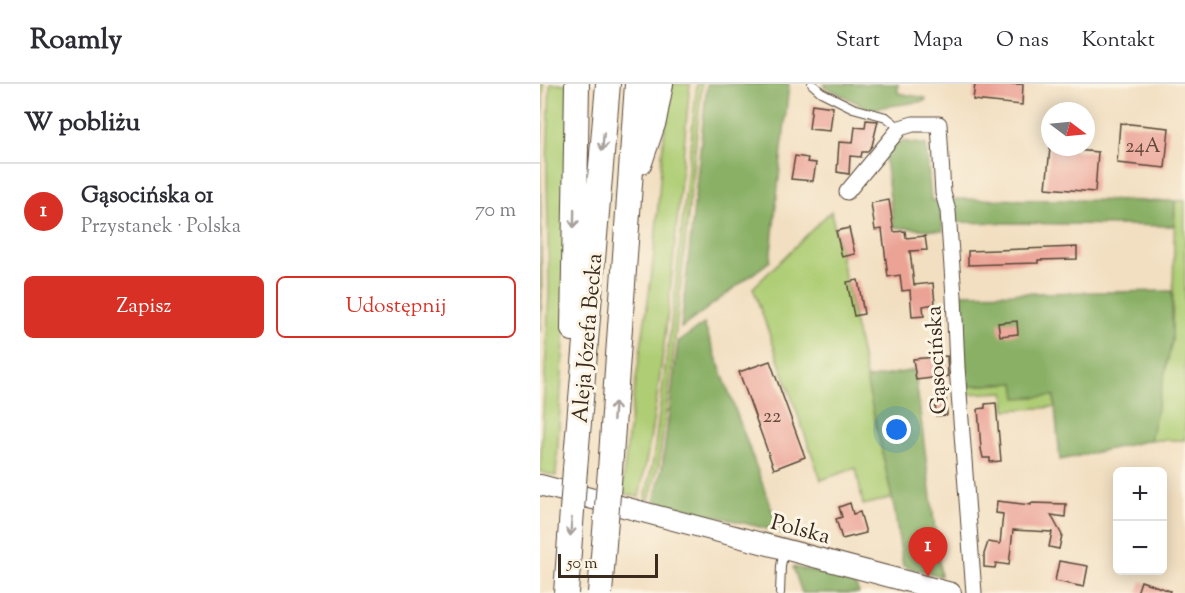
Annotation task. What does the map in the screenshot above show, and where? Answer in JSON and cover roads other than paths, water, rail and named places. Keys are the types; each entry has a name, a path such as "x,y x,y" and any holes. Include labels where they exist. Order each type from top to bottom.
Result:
{"main road":[{"path":"576,84 573,318 575,368 581,397"},
{"name":"Aleja Józefa Becka","path":"566,593 608,84"},
{"name":"Aleja Józefa Becka","path":"600,593 637,84"},
{"path":"629,195 652,127 661,84"}],"street":[{"name":"Gąsocińska","path":"900,128 913,124 939,124 943,193 948,211 974,593"},
{"path":"847,192 900,128"},
{"name":"Polska","path":"540,485 951,593"}],"lane":[{"path":"812,84 822,92 853,108 886,117 900,128"},
{"path":"780,593 784,549"}],"place":[{"name":"Gąsocińska 01","path":"928,577"}]}
